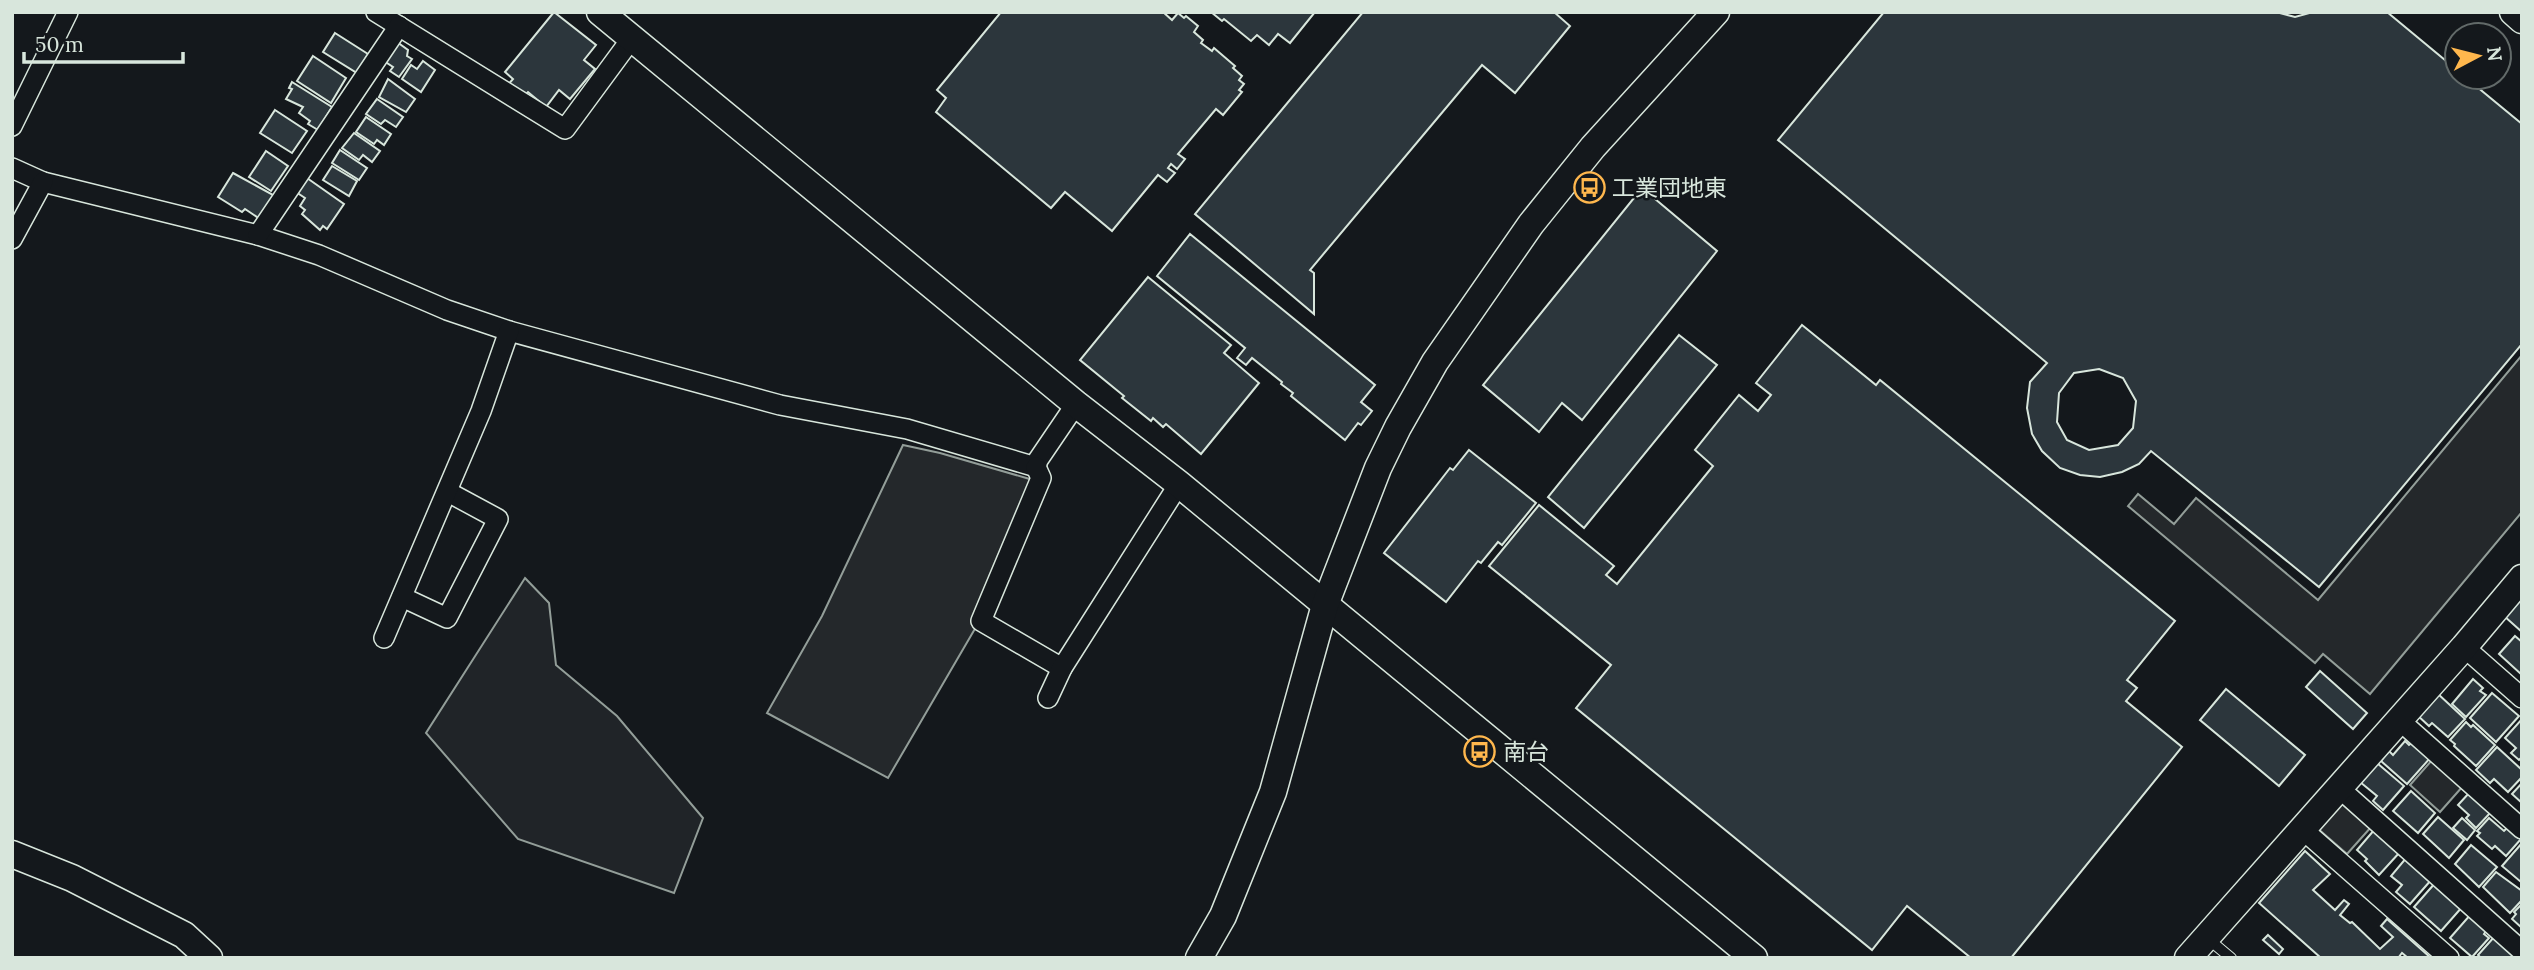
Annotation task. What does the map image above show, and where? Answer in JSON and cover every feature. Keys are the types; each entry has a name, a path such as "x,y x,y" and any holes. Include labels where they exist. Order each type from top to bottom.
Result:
{"street":[{"path":"12,126 68,12"},
{"path":"376,12 565,129 632,38"},
{"path":"600,12 1754,958"},
{"path":"1199,958 1223,916 1273,792 1325,606 1378,468 1398,427 1435,362 1531,224 1593,147 1716,12"},
{"path":"2513,12 2522,20"},
{"path":"258,235 399,26"},
{"path":"12,168 44,182 258,235 319,255 447,310 509,331 780,405 906,429 1036,467"},
{"path":"12,239 44,182"},
{"path":"384,638 481,411 509,331"},
{"path":"1062,668 981,621 1041,478 1036,467 1038,460 1076,404"},
{"path":"1048,698 1062,668 1179,484"},
{"path":"401,597 447,618 498,519 447,492"},
{"path":"2188,958 2522,578"},
{"path":"2464,647 2522,698"},
{"path":"2398,719 2522,829"},
{"path":"2338,786 2522,950"},
{"path":"2301,828 2449,958"},
{"path":"12,855 72,878 184,934 209,958"}],"lane":[{"path":"2206,936 2231,958"}],"shaded area":[{"path":"2522,355 2522,512 2370,694 2323,654 2315,663 2128,506 2138,494 2174,524 2196,498 2318,600"},
{"path":"903,445 1033,480 972,624 976,627 888,778 767,713 822,616"},
{"path":"525,578 549,603 556,665 617,716 703,818 674,893 518,839 426,733"},
{"path":"2433,759 2463,786 2440,812 2410,785"},
{"path":"2341,799 2372,826 2347,854 2316,827"}],"building":[{"path":"554,12 596,45 584,60 595,69 570,99 559,90 546,107 528,92 522,98 507,86 513,79 505,72"},
{"path":"1001,12 1163,12 1172,20 1178,13 1198,26 1194,32 1203,40 1201,43 1212,51 1214,48 1235,66 1233,68 1242,76 1239,80 1244,84 1239,90 1242,92 1223,115 1216,109 1178,154 1185,159 1177,169 1171,164 1168,168 1175,173 1167,182 1158,175 1112,231 1065,192 1051,208 936,112 946,98 937,90"},
{"path":"1211,12 1315,12 1290,43 1278,34 1269,45 1257,35 1251,41"},
{"path":"1363,12 1554,12 1570,26 1515,93 1482,65 1310,270 1314,273 1314,314 1195,214"},
{"path":"1884,12 2276,12 2295,17 2313,12 2387,12 2443,58 2443,91 2482,91 2522,124 2522,344 2319,587 2151,451 2139,464 2122,472 2100,477 2080,475 2060,468 2042,451 2032,434 2027,408 2030,382 2047,363 1778,140","holes":["2099,369 2123,378 2136,401 2133,428 2118,445 2089,450 2067,440 2057,422 2059,393 2074,373"]},
{"path":"335,33 368,54 357,73 323,52"},
{"path":"397,42 408,50 407,56 412,59 399,77 390,71 393,67 384,61"},
{"path":"313,56 346,78 331,103 297,81"},
{"path":"423,61 435,70 421,92 402,79 411,65 417,69"},
{"path":"388,79 415,99 406,112 379,97"},
{"path":"292,82 332,107 318,130 308,124 310,121 299,113 303,107 286,99 292,89 289,88"},
{"path":"377,99 403,117 396,127 385,120 381,124 366,114"},
{"path":"275,110 307,131 292,153 260,133"},
{"path":"366,117 391,134 384,145 377,140 374,144 356,132"},
{"path":"354,133 380,151 372,162 363,155 359,160 342,148"},
{"path":"340,150 367,168 359,180 332,163"},
{"path":"266,151 288,166 271,191 249,177"},
{"path":"332,166 357,181 349,196 323,180"},
{"path":"233,173 275,196 260,219 245,209 242,212 218,197"},
{"path":"307,178 344,204 327,229 323,226 320,230 302,214 305,210 300,206 305,198 296,192"},
{"path":"1642,188 1717,251 1582,420 1562,403 1539,432 1483,385"},
{"path":"1190,234 1375,385 1361,402 1372,411 1345,440 1291,396 1293,393 1281,384 1282,382 1252,358 1246,365 1237,358 1245,348 1157,276"},
{"path":"1148,277 1231,345 1224,353 1259,383 1201,454 1166,424 1163,427 1153,418 1151,421 1080,360"},
{"path":"1802,325 1876,385 1880,380 2175,621 2127,680 2137,688 2126,701 2182,747 2011,958 1971,958 1907,906 1872,950 1576,708 1611,665 1489,566 1539,505 1614,566 1606,575 1617,584 1713,466 1695,450 1739,395 1758,411 1771,395 1756,383"},
{"path":"1679,335 1717,365 1584,528 1548,497"},
{"path":"1469,450 1536,503 1502,545 1498,542 1481,563 1478,561 1446,602 1384,553 1450,468 1453,470"},
{"path":"2522,596 2522,632 2504,616"},
{"path":"2515,636 2522,642 2522,675 2499,654"},
{"path":"2320,671 2367,713 2353,729 2306,687"},
{"path":"2473,679 2483,688 2480,691 2486,695 2466,717 2452,704"},
{"path":"2226,689 2305,755 2279,786 2200,720"},
{"path":"2437,693 2465,719 2448,737 2432,723 2429,726 2417,715"},
{"path":"2492,693 2519,716 2496,742 2470,718"},
{"path":"2522,719 2522,757 2519,760 2511,753 2516,748 2505,738"},
{"path":"2466,722 2495,745 2476,766 2450,740"},
{"path":"2405,741 2409,745 2413,742 2431,757 2407,784 2381,761 2389,751 2393,755"},
{"path":"2497,747 2522,770 2522,777 2508,792 2494,779 2490,783 2476,770"},
{"path":"2377,763 2404,786 2383,810 2373,801 2377,796 2360,782"},
{"path":"2522,783 2522,803 2512,794"},
{"path":"2411,791 2435,813 2418,833 2393,811"},
{"path":"2470,792 2491,812 2476,828 2466,818 2469,815 2458,805"},
{"path":"2438,817 2464,840 2449,858 2423,834"},
{"path":"2462,818 2475,830 2467,840 2453,828"},
{"path":"2489,818 2504,831 2508,827 2521,839 2506,856 2495,846 2492,849 2477,836 2480,833 2477,831"},
{"path":"2375,829 2400,852 2379,875 2357,850"},
{"path":"2522,843 2522,881 2521,882 2502,866"},
{"path":"2471,845 2497,867 2479,887 2455,864"},
{"path":"2305,851 2330,874 2313,890 2335,910 2344,900 2349,904 2340,915 2352,922 2380,949 2393,937 2381,926 2387,919 2431,958 2408,958 2402,953 2398,958 2321,958 2259,903"},
{"path":"2407,857 2432,879 2410,904 2396,892 2402,885 2391,876"},
{"path":"2496,872 2522,891 2522,900 2510,913 2483,887"},
{"path":"2436,882 2463,906 2441,931 2414,907"},
{"path":"2522,904 2522,928 2512,919 2516,914 2514,912"},
{"path":"2471,914 2489,938 2472,957 2450,938"},
{"path":"2268,935 2283,949 2279,954 2263,940"},
{"path":"2495,936 2518,958 2481,958 2478,955"}],"place":[{"name":"工業団地東","path":"1589,188"},
{"name":"南台","path":"1480,752"}]}
